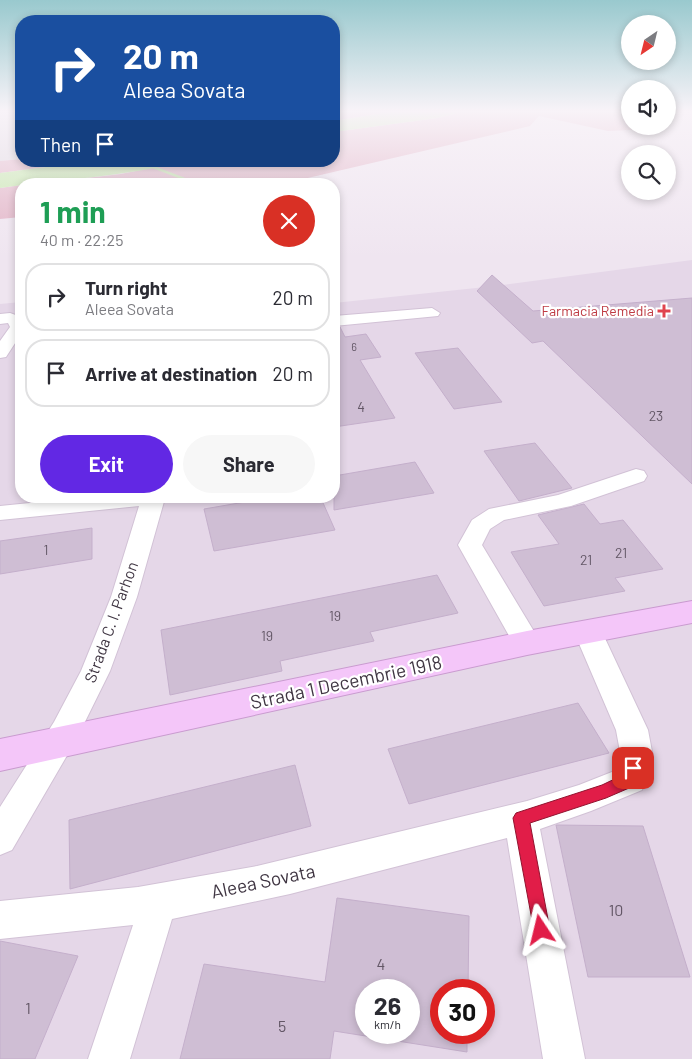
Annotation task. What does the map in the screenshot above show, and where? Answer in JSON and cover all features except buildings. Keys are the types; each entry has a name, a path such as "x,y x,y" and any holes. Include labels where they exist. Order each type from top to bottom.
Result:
{"main road":[{"name":"Strada 1 Decembrie 1918","path":"0,755 59,744 527,643 692,612"}],"street":[{"path":"340,321 432,313"},
{"path":"0,319 10,318 15,320"},
{"path":"0,353 15,330"},
{"path":"527,643 470,545 480,525 498,514 563,501 636,476"},
{"path":"0,513 96,503"},
{"name":"Strada C. I. Parhon","path":"0,838 59,744 86,692 119,609 152,503"},
{"name":"Aleea Sovata","path":"0,920 159,902 296,875 521,818 606,791 630,780 637,756 632,730 588,632"},
{"path":"521,818 564,1059"},
{"path":"109,1059 159,902"}],"shaded area":[{"path":"340,159 387,159 308,178 86,178 121,174 155,167 340,167"},
{"path":"15,160 15,167 46,167 0,173 0,161"},
{"path":"46,167 157,167 82,178 15,178 15,186 0,188 0,173"},
{"path":"15,186 15,218 0,219 0,188"},
{"path":"692,260 692,1059 0,1059 0,304 15,303 15,503 340,503 340,302 495,286"}],"waterway":[{"path":"152,167 183,178"}],"place":[{"name":"Farmacia Remedia","path":"664,311"}],"route":[{"path":"541,930 521,818 606,791 630,780 633,768"}]}
